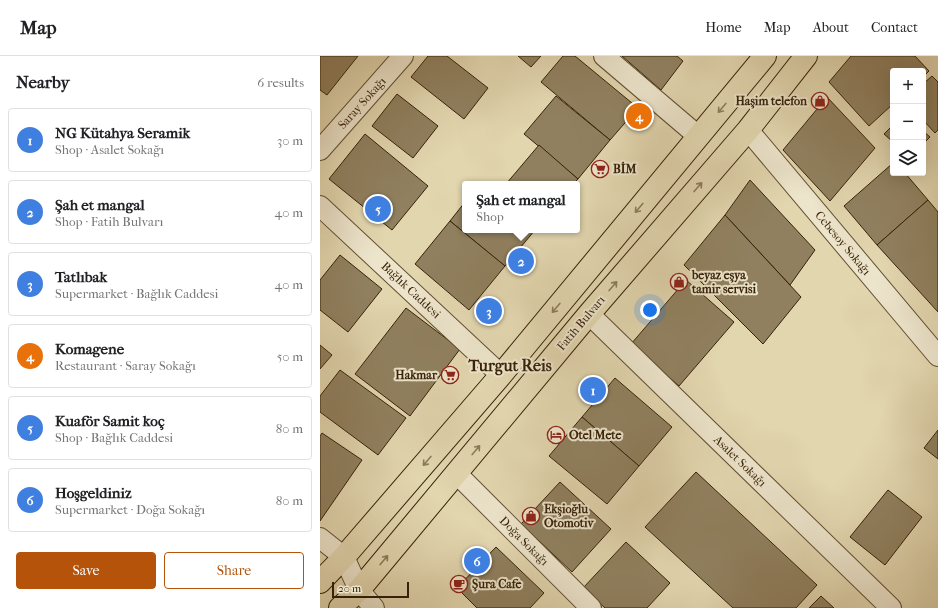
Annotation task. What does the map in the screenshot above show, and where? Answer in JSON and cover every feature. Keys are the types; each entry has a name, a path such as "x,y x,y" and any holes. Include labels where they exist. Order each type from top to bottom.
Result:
{"main road":[{"path":"320,582 344,557 501,375 765,56"},
{"name":"Fatih Bulvarı","path":"340,608 356,599 456,473 589,314 748,130 806,56"}],"street":[{"name":"Saray Sokağı","path":"320,150 404,56"},
{"path":"604,56 698,136"},
{"name":"Cebesoy Sokağı","path":"748,130 938,356"},
{"name":"Bağlık Caddesi","path":"320,206 501,375"},
{"name":"Asalet Sokağı","path":"589,314 891,608"},
{"name":"Doğa Sokağı","path":"456,473 591,608"},
{"path":"320,538 344,557 356,599 374,608"}],"building":[{"path":"320,56 358,56 327,95 320,90"},
{"path":"428,56 447,56 488,88 464,119 411,77"},
{"path":"518,56 541,56 531,67"},
{"path":"563,56 575,56 638,108 610,140 541,82"},
{"path":"622,56 677,56 683,61 661,90"},
{"path":"851,56 915,56 929,71 926,74 926,68 890,68 890,107 869,126 829,82"},
{"path":"932,76 938,82 938,130 935,133 926,123 926,81"},
{"path":"397,94 438,126 413,158 372,126"},
{"path":"556,96 610,140 578,179 524,134"},
{"path":"827,97 875,148 830,201 783,150"},
{"path":"890,128 890,139 884,134"},
{"path":"365,134 428,186 392,230 329,179"},
{"path":"926,134 930,137 926,141"},
{"path":"539,145 578,179 576,181 509,181"},
{"path":"890,166 890,176 908,176 928,200 877,245 844,206"},
{"path":"750,180 815,250 790,285 725,215"},
{"path":"928,200 938,212 938,312 877,245"},
{"path":"462,206 462,231 450,221"},
{"path":"725,215 801,297 763,344 684,265"},
{"path":"450,221 462,231 462,233 465,233 505,266 469,310 415,264"},
{"path":"465,233 532,233 505,266"},
{"path":"340,255 382,289 348,332 320,310 320,280"},
{"path":"686,280 734,322 679,386 631,344"},
{"path":"406,308 460,349 410,416 355,374"},
{"path":"320,345 332,355 320,369"},
{"path":"340,370 406,418 378,455 320,412 320,396"},
{"path":"615,378 672,427 639,466 582,417"},
{"path":"582,417 639,466 607,504 549,456"},
{"path":"938,430 938,459 924,448"},
{"path":"322,433 362,460 320,521 320,436"},
{"path":"696,472 817,585 796,608 733,608 645,527"},
{"path":"560,482 611,529 572,572 521,524"},
{"path":"888,490 922,517 885,565 850,537"},
{"path":"626,542 670,583 647,608 605,608 583,588"},
{"path":"496,547 544,593 530,608 477,608 457,588"},
{"path":"821,596 834,608 809,608"}],"place":[{"name":"Haşim telefon","path":"820,101"},
{"name":"Komagene","path":"639,116"},
{"name":"BİM","path":"600,169"},
{"name":"Kuaför Samit koç","path":"378,209"},
{"name":"Şah et mangal","path":"521,261"},
{"name":"beyaz eşya tamir servisi","path":"679,282"},
{"name":"Tatlıbak","path":"489,311"},
{"name":"Hakmar","path":"450,375"},
{"name":"NG Kütahya Seramik","path":"593,390"},
{"name":"Otel Mete","path":"556,435"},
{"name":"Ekşioğlu Otomotiv","path":"531,516"},
{"name":"Hoşgeldiniz","path":"477,561"},
{"name":"Şura Cafe","path":"459,584"}],"district":[{"name":"Turgut Reis","path":"510,365"}]}
